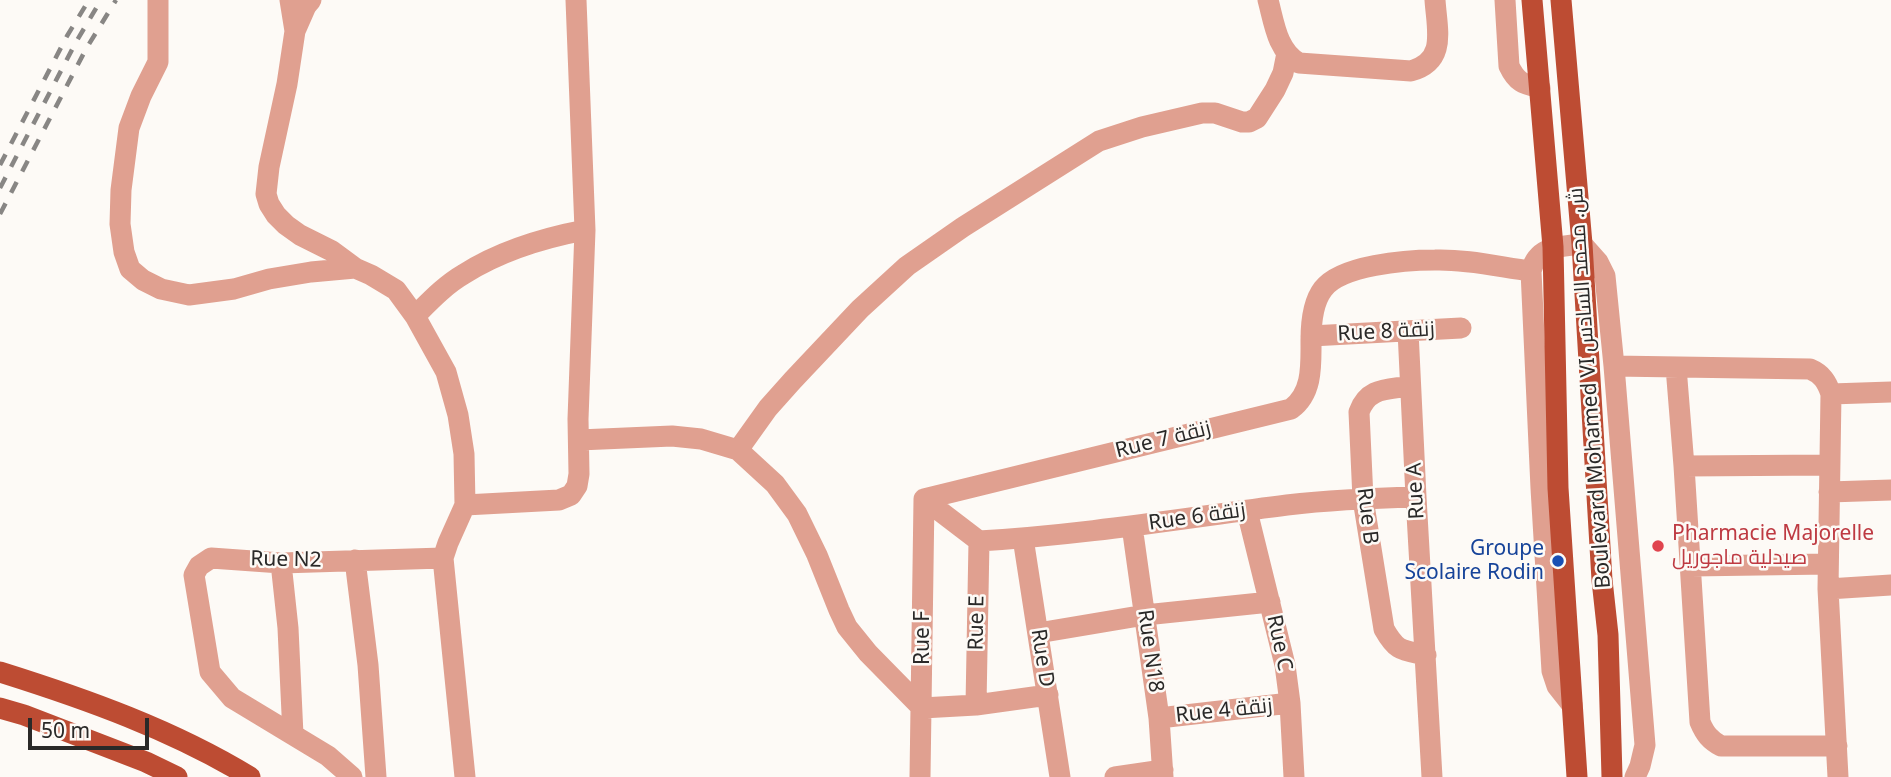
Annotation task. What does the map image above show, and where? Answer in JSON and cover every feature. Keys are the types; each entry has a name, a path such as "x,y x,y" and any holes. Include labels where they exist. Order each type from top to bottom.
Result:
{"main road":[{"name":"Boulevard Mohamed VI ش. محمد السادس","path":"1532,0 1553,247 1549,488 1557,613 1572,705 1577,777"},
{"name":"Boulevard Mohamed VI ش. محمد السادس","path":"1561,0 1582,244 1602,580 1608,635 1612,777"},
{"path":"0,672 160,730 250,777"},
{"path":"0,708 146,762 177,777"}],"street":[{"path":"158,0 158,62 129,128 121,190 120,224 130,270 161,289 189,295 234,289 269,279 311,272 355,268"},
{"path":"290,0 295,31"},
{"path":"311,0 295,31 266,194 276,215 286,225 396,290 415,316 446,372 458,415 464,454 465,505 443,558 465,777"},
{"path":"465,505 559,500 571,495 577,486 585,230 576,0"},
{"path":"1268,0 1277,35 1287,53 1299,63 1412,71 1431,62 1438,50 1435,0"},
{"path":"1504,0 1509,66 1523,84 1541,88"},
{"path":"738,450 768,408 793,380 859,309 907,266 963,227 1099,141 1142,127 1202,113 1215,113 1242,122 1257,118 1283,73 1287,53"},
{"path":"415,316 438,293 464,273 536,241 585,230"},
{"path":"1549,488 1531,271 1539,255 1553,247 1582,244 1598,262 1605,276 1614,366 1645,745 1635,777"},
{"name":"Rue 7 زنقة","path":"924,499 1291,409 1299,404 1312,370 1311,336 1316,302 1322,289 1347,272 1378,265 1435,260 1531,271"},
{"name":"Rue 8 زنقة","path":"1311,336 1461,328"},
{"name":"Rue A","path":"1408,331 1432,777"},
{"path":"1614,366 1810,369 1823,378 1830,394 1828,589 1838,777"},
{"path":"1676,367 1700,722 1705,734 1712,742 1721,746 1837,746"},
{"name":"Rue B","path":"1410,386 1371,393 1363,401 1359,412 1363,499 1384,629 1392,644 1402,650 1426,655"},
{"path":"1830,394 1891,392"},
{"path":"579,440 672,436 701,439 738,450 775,484 797,514 847,628 922,708 976,705 1048,695"},
{"path":"1684,466 1829,465"},
{"path":"1829,492 1891,490"},
{"path":"1598,501 1625,495"},
{"name":"Rue 6 زنقة","path":"979,541 1132,526 1289,505 1416,496"},
{"path":"924,499 979,541"},
{"name":"Rue F","path":"920,777 924,499"},
{"name":"Rue C","path":"1247,511 1285,665 1294,777"},
{"name":"Rue N18","path":"1132,526 1163,774"},
{"name":"Rue D","path":"1023,538 1060,777"},
{"name":"Rue E","path":"976,705 979,541"},
{"name":"Rue N2","path":"352,777 328,756 232,698 210,673 194,575 199,566 211,558 281,563 443,558"},
{"path":"355,560 368,665 376,777"},
{"path":"281,563 288,628 293,735"},
{"path":"1691,566 1828,564"},
{"path":"1828,589 1891,585"},
{"path":"1038,633 1145,615 1270,602"},
{"path":"1608,635 1636,638"},
{"name":"Rue 4 زنقة","path":"1158,719 1290,704"},
{"path":"1115,777 1163,774"}],"railway":[{"path":"0,165 67,36 89,0"},
{"path":"0,188 76,42 101,0"},
{"path":"0,214 86,49 116,0"}],"place":[{"name":"Pharmacie Majorelle صيدلية ماجوريل","path":"1658,546"},
{"name":"Groupe Scolaire Rodin","path":"1558,561"}]}
